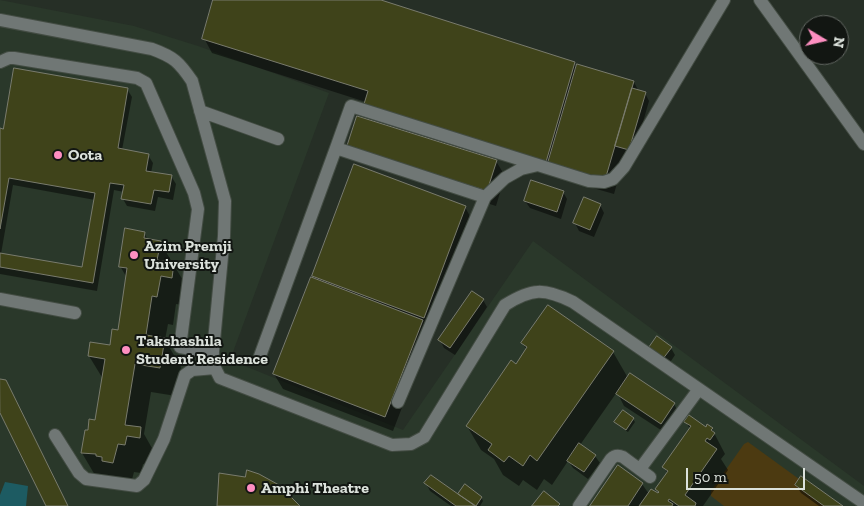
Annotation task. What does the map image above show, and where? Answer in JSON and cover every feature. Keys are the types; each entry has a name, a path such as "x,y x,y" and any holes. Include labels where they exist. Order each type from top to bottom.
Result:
{"street":[{"path":"260,356 351,106 589,181 604,182 613,179 624,167 724,0"},
{"path":"760,0 864,144"},
{"path":"0,20 152,49 170,56 184,69 192,81 225,201 224,236 213,361 220,378 392,445 411,444 424,437 505,305 519,296 532,292 556,294 573,302 864,504"},
{"path":"0,62 14,58 136,78 146,83 194,193 198,209 180,347 213,361"},
{"path":"200,112 278,138"},
{"path":"336,148 486,197"},
{"path":"398,402 486,197 505,178 521,169 538,165"},
{"path":"0,299 75,313"},
{"path":"55,436 79,473 86,479 137,486 144,480 164,439 185,374 213,361"},
{"path":"579,506 615,456 624,457 645,473 699,389"}],"shaded area":[{"name":"Azim Premji University","path":"0,0 134,26 198,46 329,93 230,360 403,430 533,241 864,486 864,506 0,506"},
{"path":"748,442 799,479 795,485 824,506 724,506 711,496 711,491 744,444"}],"water":[{"path":"5,482 28,486 26,506 0,506 0,495"}],"building":[{"path":"213,0 381,0 575,62 546,162 364,104 368,91 202,39"},
{"path":"577,64 634,81 605,180 548,163"},
{"path":"14,68 128,88 118,148 149,154 146,171 172,175 169,192 154,190 151,204 121,199 124,185 110,183 93,283 0,267 0,253 82,267 95,193 9,178 0,229 0,128 3,129"},
{"path":"632,88 646,92 629,150 615,146"},
{"path":"357,116 497,160 487,191 347,147"},
{"path":"354,164 466,206 424,318 312,276"},
{"path":"531,180 564,191 557,212 524,201"},
{"path":"584,197 601,204 590,230 573,223"},
{"name":"Takshashila Student Residence","path":"125,228 145,232 144,238 161,241 157,260 174,263 172,278 161,276 157,297 152,296 146,335 165,338 160,368 135,364 125,425 141,427 140,438 127,436 125,445 118,444 113,463 102,461 102,457 96,456 96,454 81,453 85,430 88,430 89,419 95,420 105,359 88,356 90,342 110,345 112,329 118,330 127,268 119,267"},
{"path":"311,277 423,320 385,417 273,374"},
{"path":"472,291 484,299 450,348 438,340"},
{"path":"548,305 614,351 537,461 530,455 523,466 509,456 504,462 488,450 492,444 466,426 511,360 516,364 527,347 521,343"},
{"path":"657,336 672,347 662,360 648,349"},
{"path":"630,373 675,403 661,424 616,394"},
{"path":"0,379 6,380 68,506 46,506 0,413"},
{"path":"623,410 634,418 626,430 614,422"},
{"path":"689,415 706,427 707,424 713,428 711,430 715,433 710,440 707,438 705,441 717,449 685,495 696,503 695,506 679,506 669,499 668,501 673,504 672,506 639,506 651,489 659,492 655,489 668,471 662,467 691,426 684,422"},
{"path":"579,443 596,455 584,472 567,461"},
{"path":"618,465 643,483 628,506 590,506"},
{"name":"Amphi Theatre","path":"247,470 279,485 300,506 217,506 219,473 245,477"},
{"path":"431,475 475,506 456,506 424,483"},
{"path":"801,476 843,506 824,506 795,485"},
{"path":"465,484 482,497 476,506 458,494"},
{"path":"544,491 560,504 558,506 532,506"}],"place":[{"name":"Oota","path":"58,155"},
{"name":"Azim Premji University","path":"134,255"},
{"name":"Takshashila Student Residence","path":"126,350"},
{"name":"Amphi Theatre","path":"251,488"}]}
